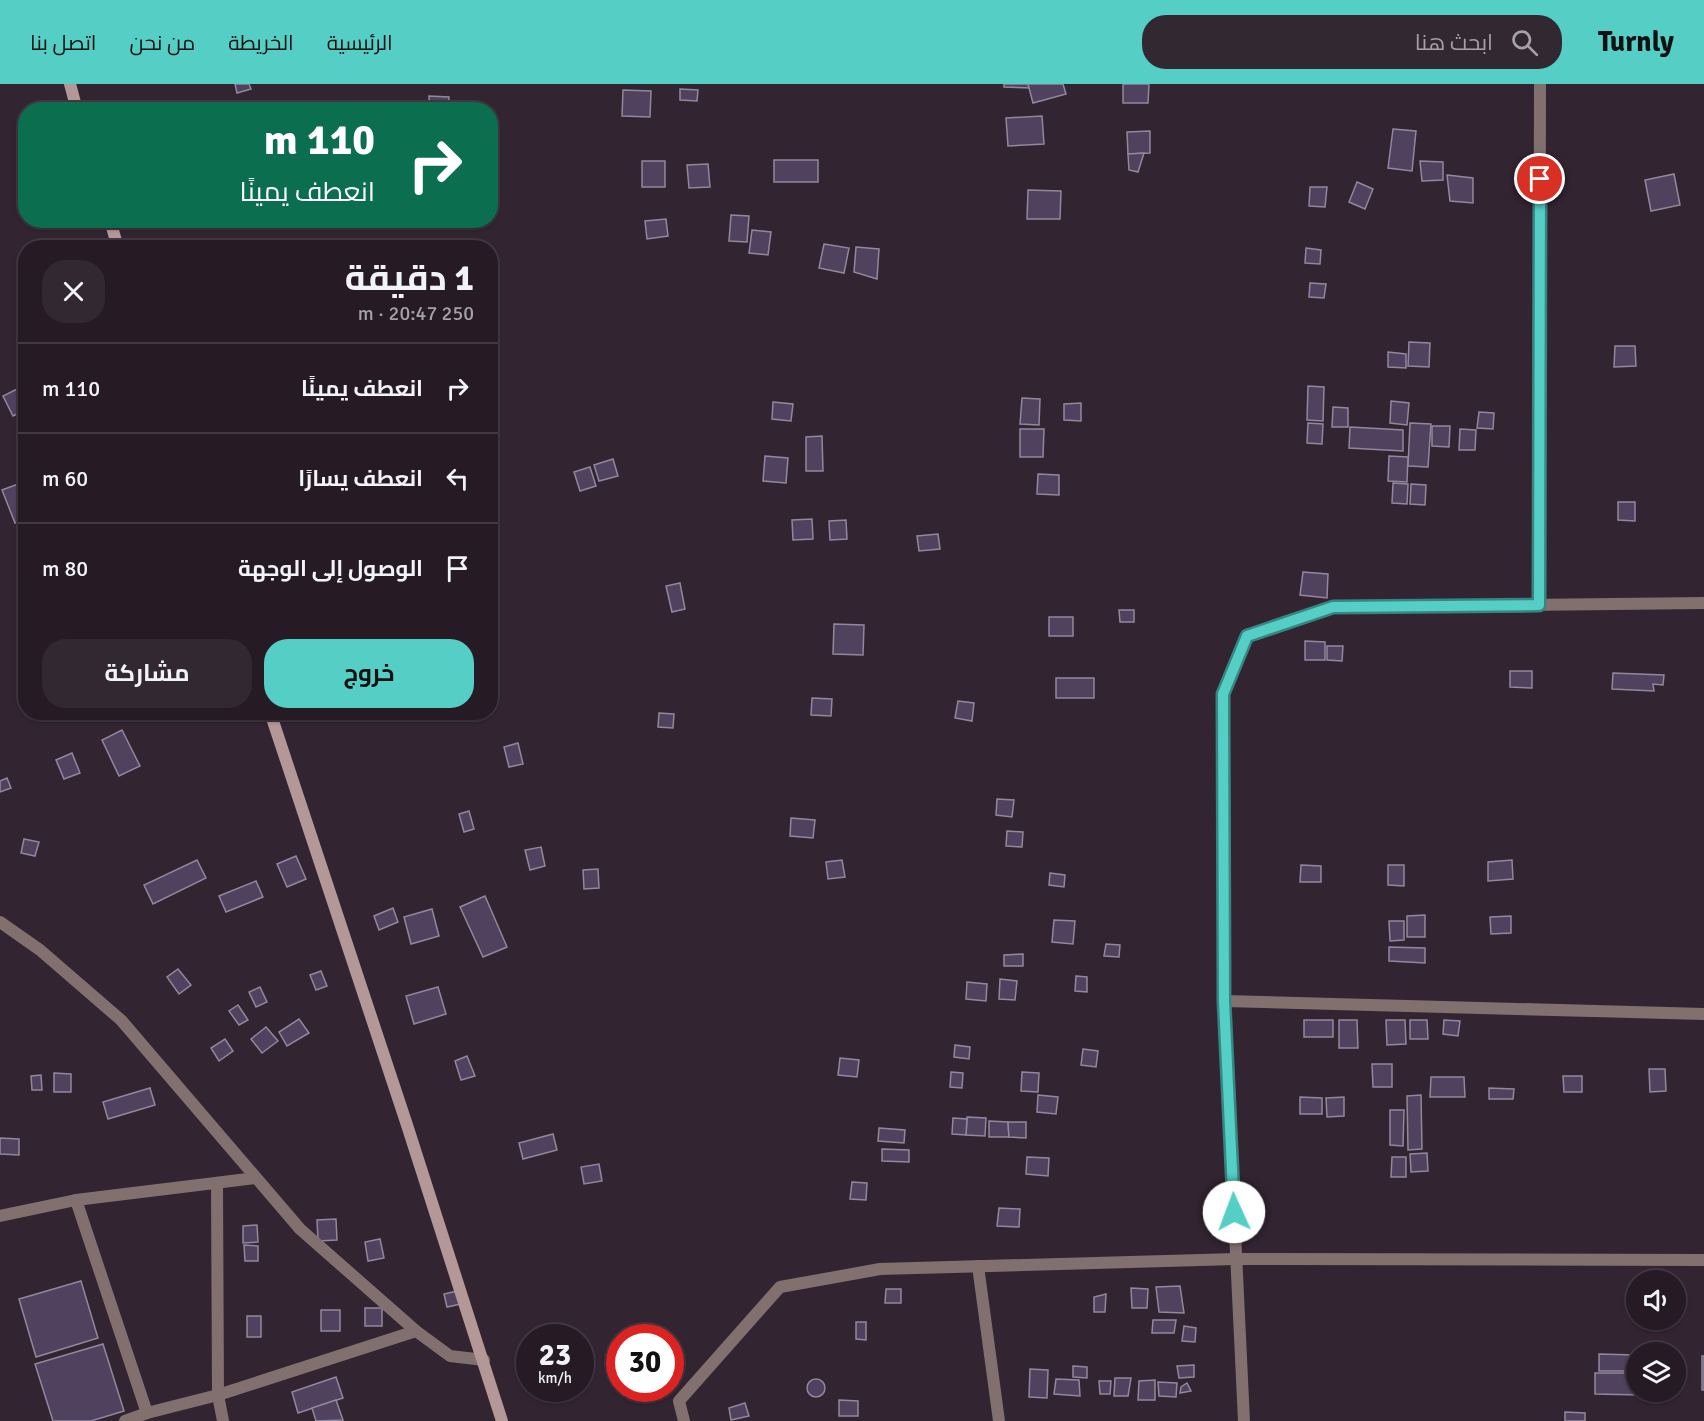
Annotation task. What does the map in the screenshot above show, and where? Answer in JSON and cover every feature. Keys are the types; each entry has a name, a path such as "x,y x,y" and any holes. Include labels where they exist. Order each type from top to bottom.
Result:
{"street":[{"path":"70,84 75,102"},
{"path":"1539,605 1540,84"},
{"path":"1244,1421 1224,1001 1223,694 1247,636 1333,607 1704,603"},
{"path":"273,720 484,1360 502,1421"},
{"path":"0,922 40,950 121,1020 300,1229 416,1331 450,1356 484,1360"},
{"path":"1224,1001 1704,1014"},
{"path":"0,1216 76,1200 256,1178"},
{"path":"217,1183 219,1395 223,1421"},
{"path":"76,1200 147,1413"},
{"path":"684,1421 679,1401 780,1287 880,1269 1236,1259 1704,1260"},
{"path":"978,1266 999,1421"},
{"path":"125,1421 147,1413 219,1395 416,1331"}],"building":[{"path":"235,84 249,84 251,89 237,93"},
{"path":"1004,84 1029,84 1031,88 1004,87"},
{"path":"1028,84 1063,84 1066,94 1033,103"},
{"path":"1123,84 1149,84 1148,103 1123,103"},
{"path":"680,89 698,90 697,101 680,100"},
{"path":"623,90 651,91 650,117 622,116"},
{"path":"429,96 449,97 449,102 429,102"},
{"path":"1042,116 1044,144 1008,146 1006,118"},
{"path":"1393,129 1416,131 1412,171 1388,168"},
{"path":"1150,131 1150,153 1128,154 1127,132"},
{"path":"1144,153 1138,172 1129,170 1128,154"},
{"path":"774,160 818,160 818,182 774,182"},
{"path":"642,161 665,161 665,187 642,187"},
{"path":"1420,161 1443,162 1443,180 1422,181"},
{"path":"708,164 710,187 689,188 687,165"},
{"path":"1674,174 1680,205 1651,211 1645,180"},
{"path":"1447,175 1473,178 1473,203 1450,201"},
{"path":"1357,182 1373,189 1365,209 1349,202"},
{"path":"1310,187 1327,187 1325,207 1309,206"},
{"path":"1028,190 1061,191 1060,219 1027,219"},
{"path":"731,215 749,216 747,242 729,241"},
{"path":"666,219 668,236 647,239 645,221"},
{"path":"752,230 771,232 768,255 749,253"},
{"path":"824,244 849,248 844,273 819,268"},
{"path":"856,247 879,249 877,279 854,272"},
{"path":"1306,248 1321,250 1320,264 1305,263"},
{"path":"1310,283 1326,284 1324,298 1309,297"},
{"path":"1409,342 1430,343 1429,367 1408,366"},
{"path":"1615,346 1635,346 1636,366 1614,367"},
{"path":"1388,352 1406,354 1406,368 1388,367"},
{"path":"1308,386 1324,387 1323,421 1307,420"},
{"path":"18,388 18,414 13,416 3,396"},
{"path":"1022,398 1040,399 1039,425 1020,424"},
{"path":"1391,401 1409,403 1407,425 1390,423"},
{"path":"773,402 793,404 791,421 772,419"},
{"path":"1081,403 1081,421 1064,420 1064,404"},
{"path":"1333,407 1348,408 1348,427 1332,427"},
{"path":"1479,412 1494,413 1493,429 1477,428"},
{"path":"1308,423 1323,424 1322,444 1307,443"},
{"path":"1410,423 1431,424 1428,467 1408,466"},
{"path":"1432,426 1450,426 1449,447 1432,446"},
{"path":"1350,427 1403,430 1403,451 1349,448"},
{"path":"1020,429 1044,429 1043,457 1020,457"},
{"path":"1460,429 1476,430 1475,450 1459,450"},
{"path":"822,436 823,471 806,471 806,437"},
{"path":"765,456 788,458 786,483 763,481"},
{"path":"1389,456 1408,457 1407,482 1388,481"},
{"path":"613,459 618,476 599,481 594,465"},
{"path":"590,467 596,486 580,491 574,472"},
{"path":"1038,474 1059,475 1059,495 1037,494"},
{"path":"1393,483 1408,484 1407,504 1392,503"},
{"path":"18,484 18,522 15,523 2,490"},
{"path":"1411,484 1426,485 1425,505 1410,504"},
{"path":"1618,502 1635,502 1635,521 1618,520"},
{"path":"812,519 813,539 793,540 792,520"},
{"path":"846,520 847,539 830,540 829,521"},
{"path":"938,534 940,549 919,551 917,536"},
{"path":"1303,572 1328,574 1327,598 1300,595"},
{"path":"680,583 685,609 672,612 666,586"},
{"path":"1119,610 1134,610 1134,622 1120,622"},
{"path":"1049,617 1073,617 1073,636 1049,636"},
{"path":"834,624 864,625 863,655 833,654"},
{"path":"1305,641 1325,642 1325,660 1305,660"},
{"path":"1327,646 1343,646 1342,661 1327,660"},
{"path":"1510,671 1532,671 1532,688 1510,687"},
{"path":"1613,673 1664,675 1663,685 1653,684 1654,691 1612,689"},
{"path":"1056,678 1094,678 1094,698 1056,698"},
{"path":"812,698 832,699 831,716 811,715"},
{"path":"958,701 974,703 972,721 955,718"},
{"path":"659,713 674,714 673,728 658,727"},
{"path":"122,730 140,766 119,776 102,740"},
{"path":"518,743 523,764 509,767 504,747"},
{"path":"72,753 80,773 64,779 56,760"},
{"path":"7,778 11,788 0,792 0,781"},
{"path":"997,799 1014,800 1012,817 996,815"},
{"path":"469,811 474,829 464,832 459,814"},
{"path":"791,818 815,820 813,838 790,836"},
{"path":"1007,831 1023,832 1022,847 1006,846"},
{"path":"24,839 39,842 35,856 21,853"},
{"path":"541,847 545,866 530,870 525,850"},
{"path":"296,856 306,879 287,887 277,864"},
{"path":"197,860 206,878 153,904 144,885"},
{"path":"842,860 845,877 828,879 826,862"},
{"path":"1512,860 1513,879 1488,881 1488,862"},
{"path":"1301,865 1321,866 1321,882 1300,882"},
{"path":"1388,865 1404,865 1404,886 1388,885"},
{"path":"598,869 599,888 584,889 583,870"},
{"path":"1050,873 1065,875 1064,887 1049,885"},
{"path":"256,881 263,897 226,912 219,896"},
{"path":"485,896 507,947 483,957 460,907"},
{"path":"393,908 398,922 379,930 374,916"},
{"path":"432,909 439,936 411,944 404,917"},
{"path":"1425,915 1425,937 1407,937 1407,916"},
{"path":"1511,916 1511,933 1491,934 1490,917"},
{"path":"1054,920 1075,921 1073,944 1052,942"},
{"path":"1389,921 1404,921 1404,940 1390,941"},
{"path":"1106,944 1120,945 1119,957 1104,956"},
{"path":"1389,947 1425,948 1425,963 1389,961"},
{"path":"1023,954 1023,966 1004,966 1004,955"},
{"path":"178,969 191,985 179,994 167,977"},
{"path":"321,971 327,986 316,990 310,975"},
{"path":"1076,976 1087,977 1087,992 1075,991"},
{"path":"1000,979 1017,981 1015,1000 999,999"},
{"path":"967,982 987,984 986,1001 966,999"},
{"path":"260,987 267,1002 256,1007 249,992"},
{"path":"438,987 446,1014 414,1024 406,996"},
{"path":"238,1005 248,1020 239,1025 229,1011"},
{"path":"299,1019 309,1033 287,1046 279,1032"},
{"path":"1304,1020 1333,1020 1333,1037 1304,1037"},
{"path":"1339,1020 1357,1020 1358,1048 1339,1048"},
{"path":"1386,1020 1405,1020 1406,1044 1387,1045"},
{"path":"1410,1020 1427,1020 1428,1039 1410,1039"},
{"path":"1444,1020 1460,1021 1458,1036 1443,1034"},
{"path":"266,1027 278,1041 262,1053 251,1039"},
{"path":"225,1039 233,1051 219,1061 211,1048"},
{"path":"955,1045 970,1047 969,1059 954,1057"},
{"path":"1083,1049 1098,1051 1096,1067 1081,1065"},
{"path":"467,1056 475,1076 461,1080 455,1061"},
{"path":"840,1058 859,1060 857,1077 838,1075"},
{"path":"1372,1064 1392,1064 1392,1087 1373,1087"},
{"path":"1649,1069 1665,1069 1666,1091 1650,1092"},
{"path":"951,1072 963,1073 962,1088 950,1087"},
{"path":"1022,1072 1039,1073 1038,1092 1021,1091"},
{"path":"54,1073 71,1074 71,1092 54,1092"},
{"path":"41,1075 42,1090 32,1090 31,1076"},
{"path":"1563,1076 1582,1076 1582,1092 1564,1092"},
{"path":"1431,1077 1464,1077 1465,1097 1430,1097"},
{"path":"150,1088 155,1105 108,1119 103,1102"},
{"path":"1489,1088 1514,1089 1513,1099 1489,1099"},
{"path":"1038,1095 1058,1097 1056,1114 1037,1112"},
{"path":"1421,1095 1422,1149 1408,1150 1407,1096"},
{"path":"1300,1097 1322,1098 1322,1114 1300,1114"},
{"path":"1344,1097 1344,1116 1327,1117 1326,1098"},
{"path":"1390,1110 1404,1110 1403,1146 1390,1145"},
{"path":"967,1117 986,1118 985,1136 966,1135"},
{"path":"953,1118 967,1119 966,1135 952,1134"},
{"path":"989,1121 1008,1122 1009,1137 989,1137"},
{"path":"1008,1122 1026,1122 1026,1138 1009,1137"},
{"path":"879,1128 905,1130 904,1143 878,1141"},
{"path":"553,1134 557,1150 523,1159 519,1143"},
{"path":"0,1138 19,1139 19,1155 0,1154"},
{"path":"882,1149 909,1150 909,1162 882,1161"},
{"path":"1427,1153 1428,1171 1411,1172 1410,1154"},
{"path":"1027,1157 1049,1158 1048,1176 1026,1174"},
{"path":"1392,1157 1406,1157 1406,1177 1391,1177"},
{"path":"599,1164 602,1181 584,1184 581,1167"},
{"path":"852,1182 867,1183 866,1200 850,1199"},
{"path":"999,1208 1020,1209 1019,1227 997,1226"},
{"path":"336,1219 337,1240 318,1241 317,1220"},
{"path":"257,1225 258,1242 243,1243 243,1226"},
{"path":"380,1239 384,1258 368,1261 365,1242"},
{"path":"244,1245 258,1246 258,1261 245,1261"},
{"path":"81,1281 98,1338 36,1357 19,1299"},
{"path":"1180,1286 1184,1313 1159,1312 1156,1287"},
{"path":"1131,1288 1148,1289 1147,1308 1132,1308"},
{"path":"886,1289 901,1289 901,1303 885,1303"},
{"path":"457,1291 461,1304 447,1307 444,1294"},
{"path":"1106,1294 1105,1312 1094,1312 1094,1297"},
{"path":"365,1308 382,1308 382,1326 365,1326"},
{"path":"321,1310 340,1310 340,1331 321,1331"},
{"path":"247,1316 261,1316 261,1337 247,1337"},
{"path":"1153,1320 1176,1320 1174,1333 1152,1333"},
{"path":"856,1322 866,1322 866,1340 856,1339"},
{"path":"1184,1326 1196,1328 1195,1342 1182,1341"},
{"path":"103,1344 124,1411 91,1421 53,1421 35,1364"},
{"path":"1599,1354 1626,1355 1626,1371 1599,1371"},
{"path":"1702,1356 1704,1356 1704,1390 1702,1390"},
{"path":"1194,1365 1194,1377 1179,1378 1177,1366"},
{"path":"1073,1366 1087,1367 1087,1378 1073,1377"},
{"path":"1030,1369 1048,1370 1047,1398 1029,1397"},
{"path":"1595,1373 1626,1373 1626,1395 1595,1394"},
{"path":"336,1377 343,1398 298,1413 292,1392"},
{"path":"1115,1378 1131,1378 1128,1396 1114,1396"},
{"path":"812,1379 820,1379 825,1384 823,1395 812,1397 807,1392 807,1384"},
{"path":"1056,1379 1079,1380 1080,1396 1054,1394"},
{"path":"1155,1380 1155,1400 1138,1400 1139,1381"},
{"path":"1099,1381 1111,1381 1110,1394 1100,1394"},
{"path":"1158,1382 1177,1383 1176,1397 1159,1396"},
{"path":"1187,1383 1191,1391 1180,1393 1181,1387"},
{"path":"336,1400 343,1420 316,1421 312,1408"},
{"path":"839,1400 858,1401 858,1416 839,1416"},
{"path":"745,1403 749,1416 731,1420 729,1408"},
{"path":"1565,1412 1585,1413 1585,1421 1565,1421"}],"route":[{"path":"1234,1212 1224,1001 1223,694 1247,636 1333,607 1539,605 1540,179"}]}
